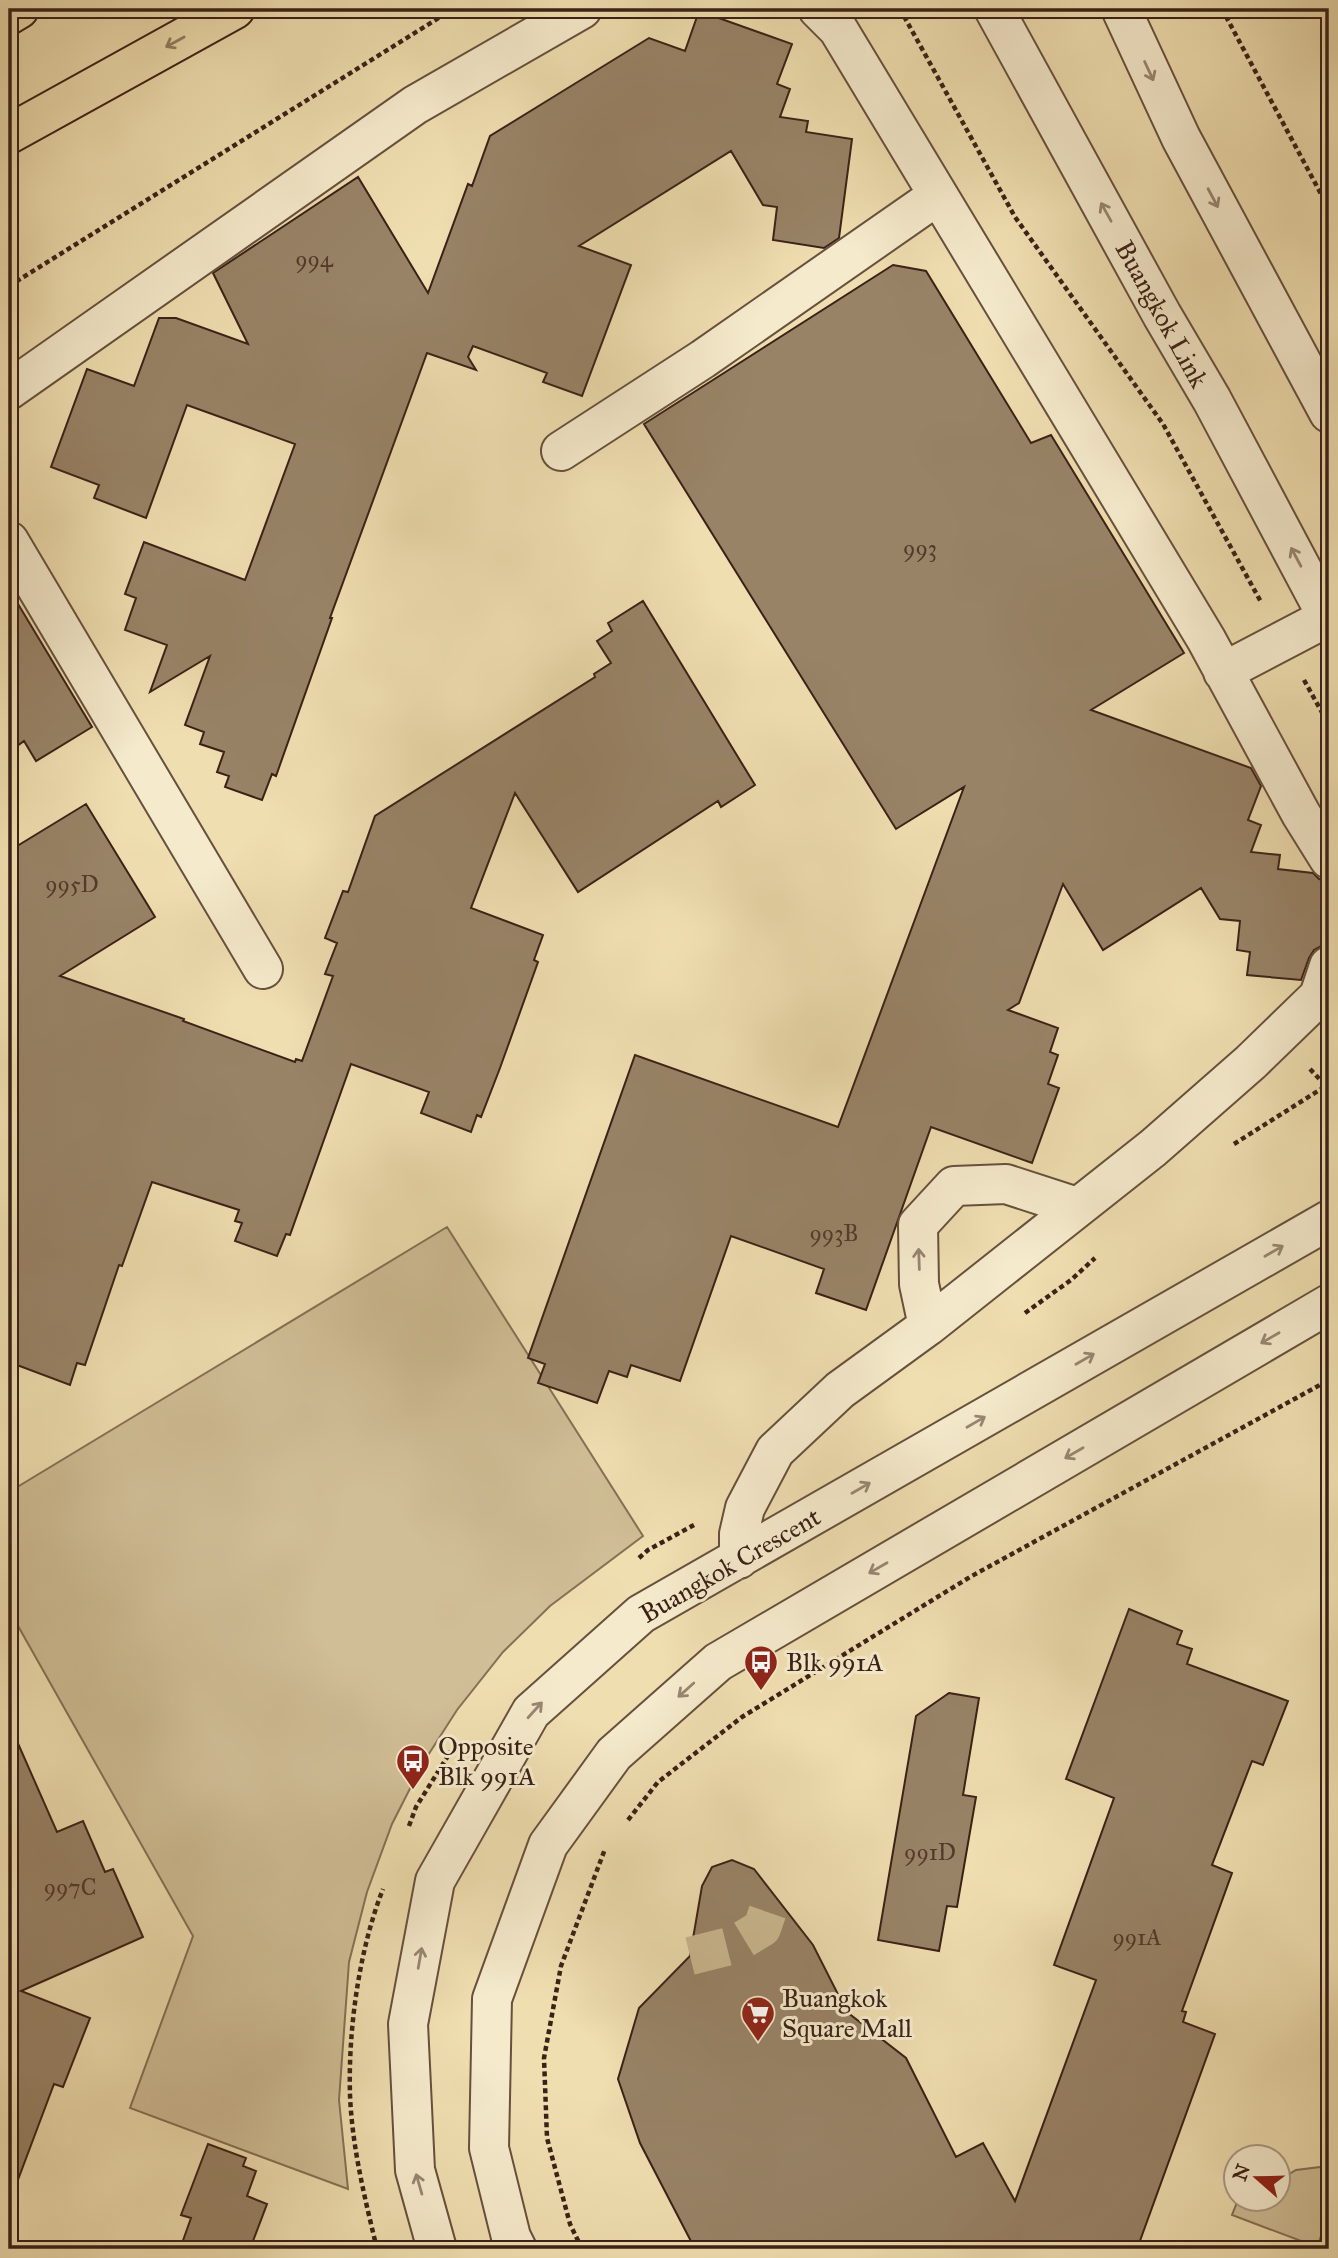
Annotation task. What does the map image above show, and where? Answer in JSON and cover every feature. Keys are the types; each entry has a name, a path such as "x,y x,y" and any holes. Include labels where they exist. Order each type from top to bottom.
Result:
{"main road":[{"path":"9,15 19,9"},
{"path":"9,134 234,9"}],"street":[{"path":"9,390 415,105 582,9"},
{"path":"818,9 838,29 1206,639 1301,814 1329,859"},
{"name":"Buangkok Link","path":"994,9 1162,315 1212,400 1329,618"},
{"path":"1121,9 1181,138 1329,413"},
{"path":"561,451 703,359 937,196"},
{"path":"9,541 263,969"},
{"path":"1223,672 1329,618"},
{"path":"739,1559 738,1534 745,1508 775,1451 840,1390 928,1326 1153,1148 1251,1062 1319,996 1329,967"},
{"path":"928,1326 919,1284 918,1225 954,1186 1006,1184 1077,1207"},
{"name":"Buangkok Crescent","path":"437,2249 415,2170 408,2024 435,1881 531,1712 641,1614 1329,1220"},
{"path":"517,2249 511,2237 489,2148 492,1999 548,1845 614,1754 718,1662 1329,1304"}],"path":[{"path":"9,286 453,9"},
{"path":"900,9 1014,217 1163,424 1329,725"},
{"path":"1222,9 1329,209"},
{"path":"621,1829 658,1782 743,1717 970,1577 1329,1380"},
{"path":"582,2249 570,2224 547,2138 544,2058 561,1966 606,1848"}],"shaded area":[{"path":"447,1227 643,1536 550,1606 503,1652 457,1710 423,1763 392,1824 367,1892 349,1962 339,2100 348,2189 130,2108 193,1936 9,1610 9,1492"},
{"path":"1329,2163 1329,2214 1317,2247 1232,2215 1233,2212 1292,2212 1292,2172 1328,2166"}],"building":[{"path":"699,11 792,44 777,84 790,89 780,117 808,121 806,132 852,139 839,238 824,248 773,240 777,207 763,205 731,151 579,246 631,265 582,396 543,382 547,373 473,346 468,357 476,370 427,353 330,618 276,776 272,774 262,800 225,787 229,776 217,772 224,752 200,744 204,732 185,725 210,656 150,692 167,645 125,630 136,598 125,594 144,542 245,580 295,444 187,405 146,518 94,498 99,485 51,467 87,369 134,386 159,318 176,318 248,344 213,273 358,177 428,293 468,184 472,186 490,136 649,38 685,51"},
{"path":"893,265 926,271 1031,443 1051,435 1184,653 1091,710 1251,768 1261,786 1248,820 1261,825 1251,852 1280,855 1278,869 1313,873 1319,879 1328,881 1321,946 1314,950 1309,958 1301,980 1247,975 1250,952 1237,950 1240,921 1220,919 1201,888 1103,950 1063,884 1019,1003 1008,1010 1058,1028 1050,1052 1058,1055 1048,1084 1059,1088 1032,1163 931,1127 866,1310 816,1293 824,1269 731,1236 680,1381 631,1365 627,1377 609,1371 597,1403 538,1383 545,1364 528,1358 635,1055 838,1127 964,787 896,829 644,424"},
{"path":"9,589 92,727 36,761 24,741 9,752"},
{"path":"643,601 755,785 721,807 718,801 578,892 515,793 471,908 543,935 534,960 538,962 500,1068 481,1117 477,1115 471,1132 421,1113 429,1092 351,1064 290,1235 286,1234 277,1256 235,1241 242,1223 235,1221 239,1210 152,1182 122,1266 119,1265 85,1365 77,1363 70,1385 9,1362 9,851 86,804 155,917 60,976 184,1019 183,1021 295,1062 296,1059 302,1061 333,976 325,974 337,943 325,938 343,891 348,892 375,816 595,677 594,674 611,663 597,641 612,631 608,623"},
{"path":"1129,1609 1182,1631 1177,1644 1192,1649 1187,1664 1288,1701 1263,1765 1252,1761 1212,1865 1232,1873 1182,2011 1186,2012 1183,2022 1215,2034 1137,2249 695,2249 640,2143 618,2079 639,2008 690,1956 702,1886 712,1867 732,1860 754,1869 813,1945 847,2012 906,2058 956,2157 983,2143 1015,2201 1096,1980 1054,1965 1114,1798 1066,1779"},
{"path":"949,1693 979,1698 963,1795 976,1797 957,1907 947,1906 939,1951 878,1940 916,1716"},
{"path":"9,1723 57,1832 83,1821 105,1872 113,1869 143,1937 21,1991 90,2018 63,2087 54,2084 13,2193 9,2193"},
{"path":"208,2144 246,2158 243,2166 256,2171 247,2196 267,2204 250,2249 180,2249 191,2218 181,2215"}],"tunnel":[{"path":"690,1956 734,1945 762,1928 773,1896"}],"place":[{"name":"Blk 991A","path":"761,1692"},
{"name":"Opposite Blk 991A","path":"413,1791"},
{"name":"Buangkok Square Mall","path":"758,2043"}]}
